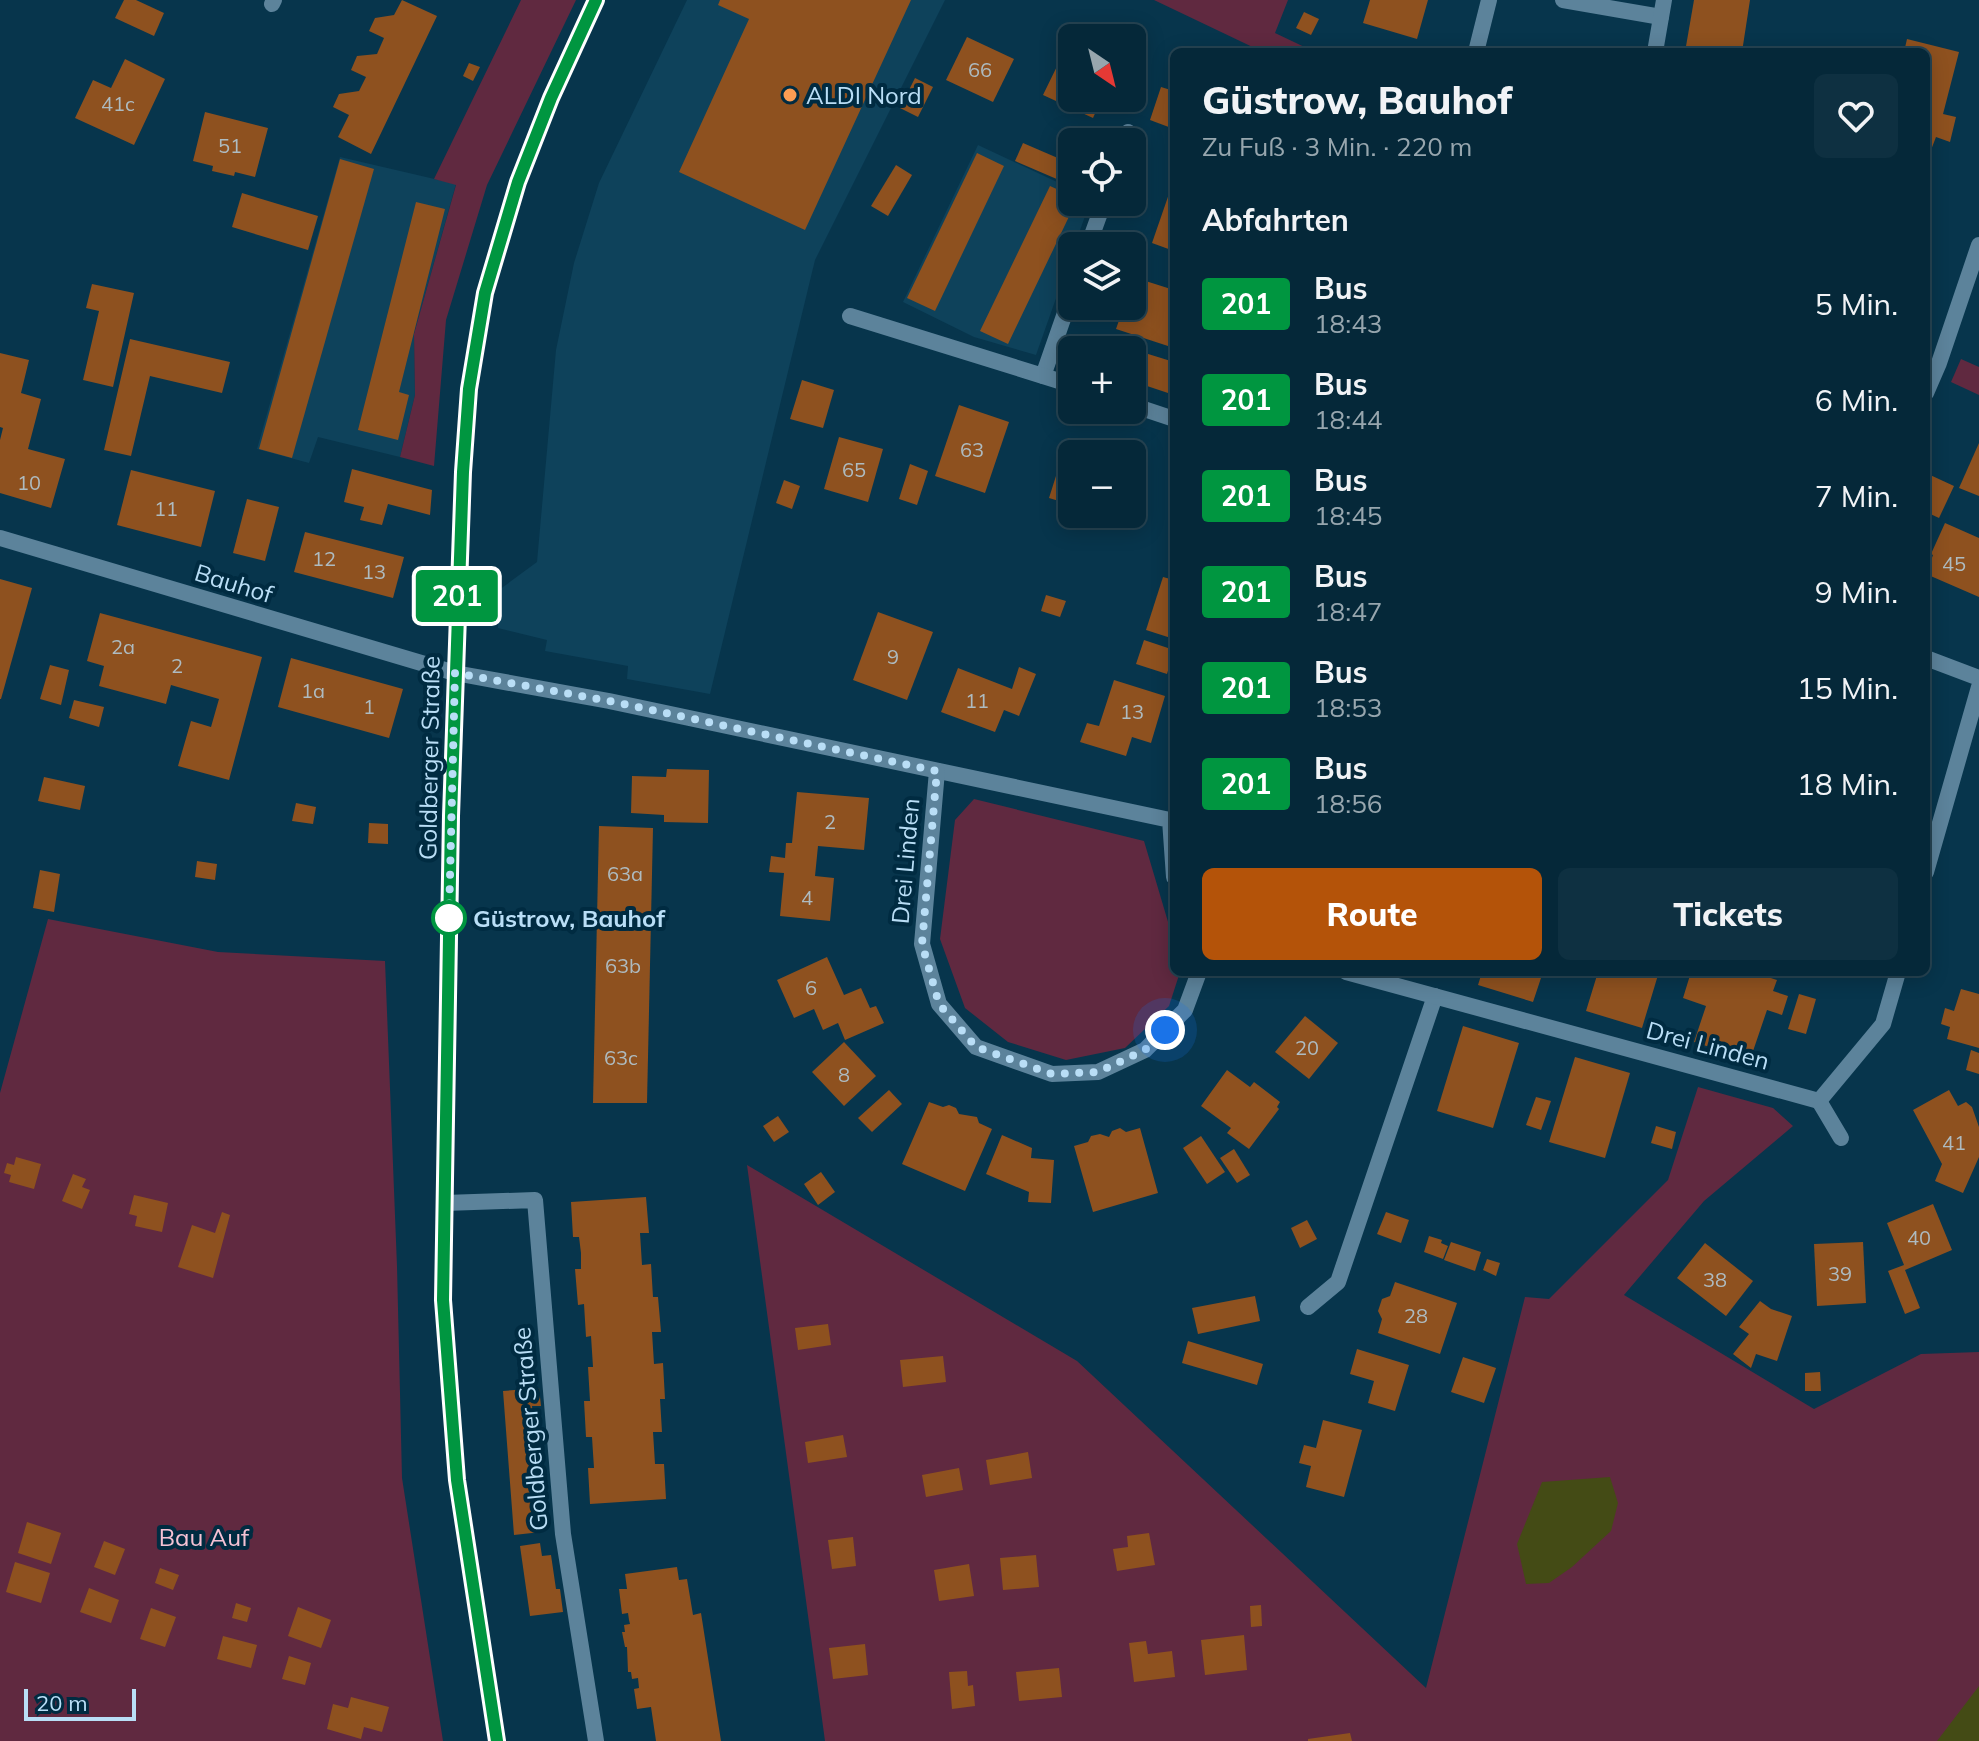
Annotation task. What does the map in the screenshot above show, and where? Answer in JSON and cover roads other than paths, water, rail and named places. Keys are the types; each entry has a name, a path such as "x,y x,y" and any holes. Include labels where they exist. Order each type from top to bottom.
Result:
{"main road":[{"name":"Goldberger Straße","path":"497,1741 457,1480 443,1300 455,673 469,389 485,293 518,182 551,98 596,0"}],"street":[{"path":"1477,48 1489,0"},
{"path":"1563,0 1661,17"},
{"path":"1656,48 1664,0"},
{"path":"1930,384 1979,245"},
{"path":"850,316 1058,381"},
{"path":"1043,376 1063,320"},
{"path":"1146,410 1170,418"},
{"name":"Bauhof","path":"0,538 455,673"},
{"path":"1930,660 1979,678"},
{"name":"Drei Linden","path":"455,673 609,701 937,771 1170,815"},
{"path":"1930,858 1979,687"},
{"name":"Drei Linden","path":"937,771 922,944 939,1004 976,1047 1052,1074 1098,1072 1145,1050 1185,1010 1198,976"},
{"name":"Drei Linden","path":"1361,976 1819,1101"},
{"path":"1841,1138 1819,1101 1883,1024 1897,976"},
{"path":"1308,1307 1338,1282 1435,996"},
{"name":"Goldberger Straße","path":"445,1203 535,1200 563,1534 596,1741"}],"place":[{"name":"ALDI Nord","path":"790,95"},
{"name":"Güstrow, Bauhof","path":"449,918"}],"park label":[{"name":"Bau Auf","path":"204,1537"}]}
